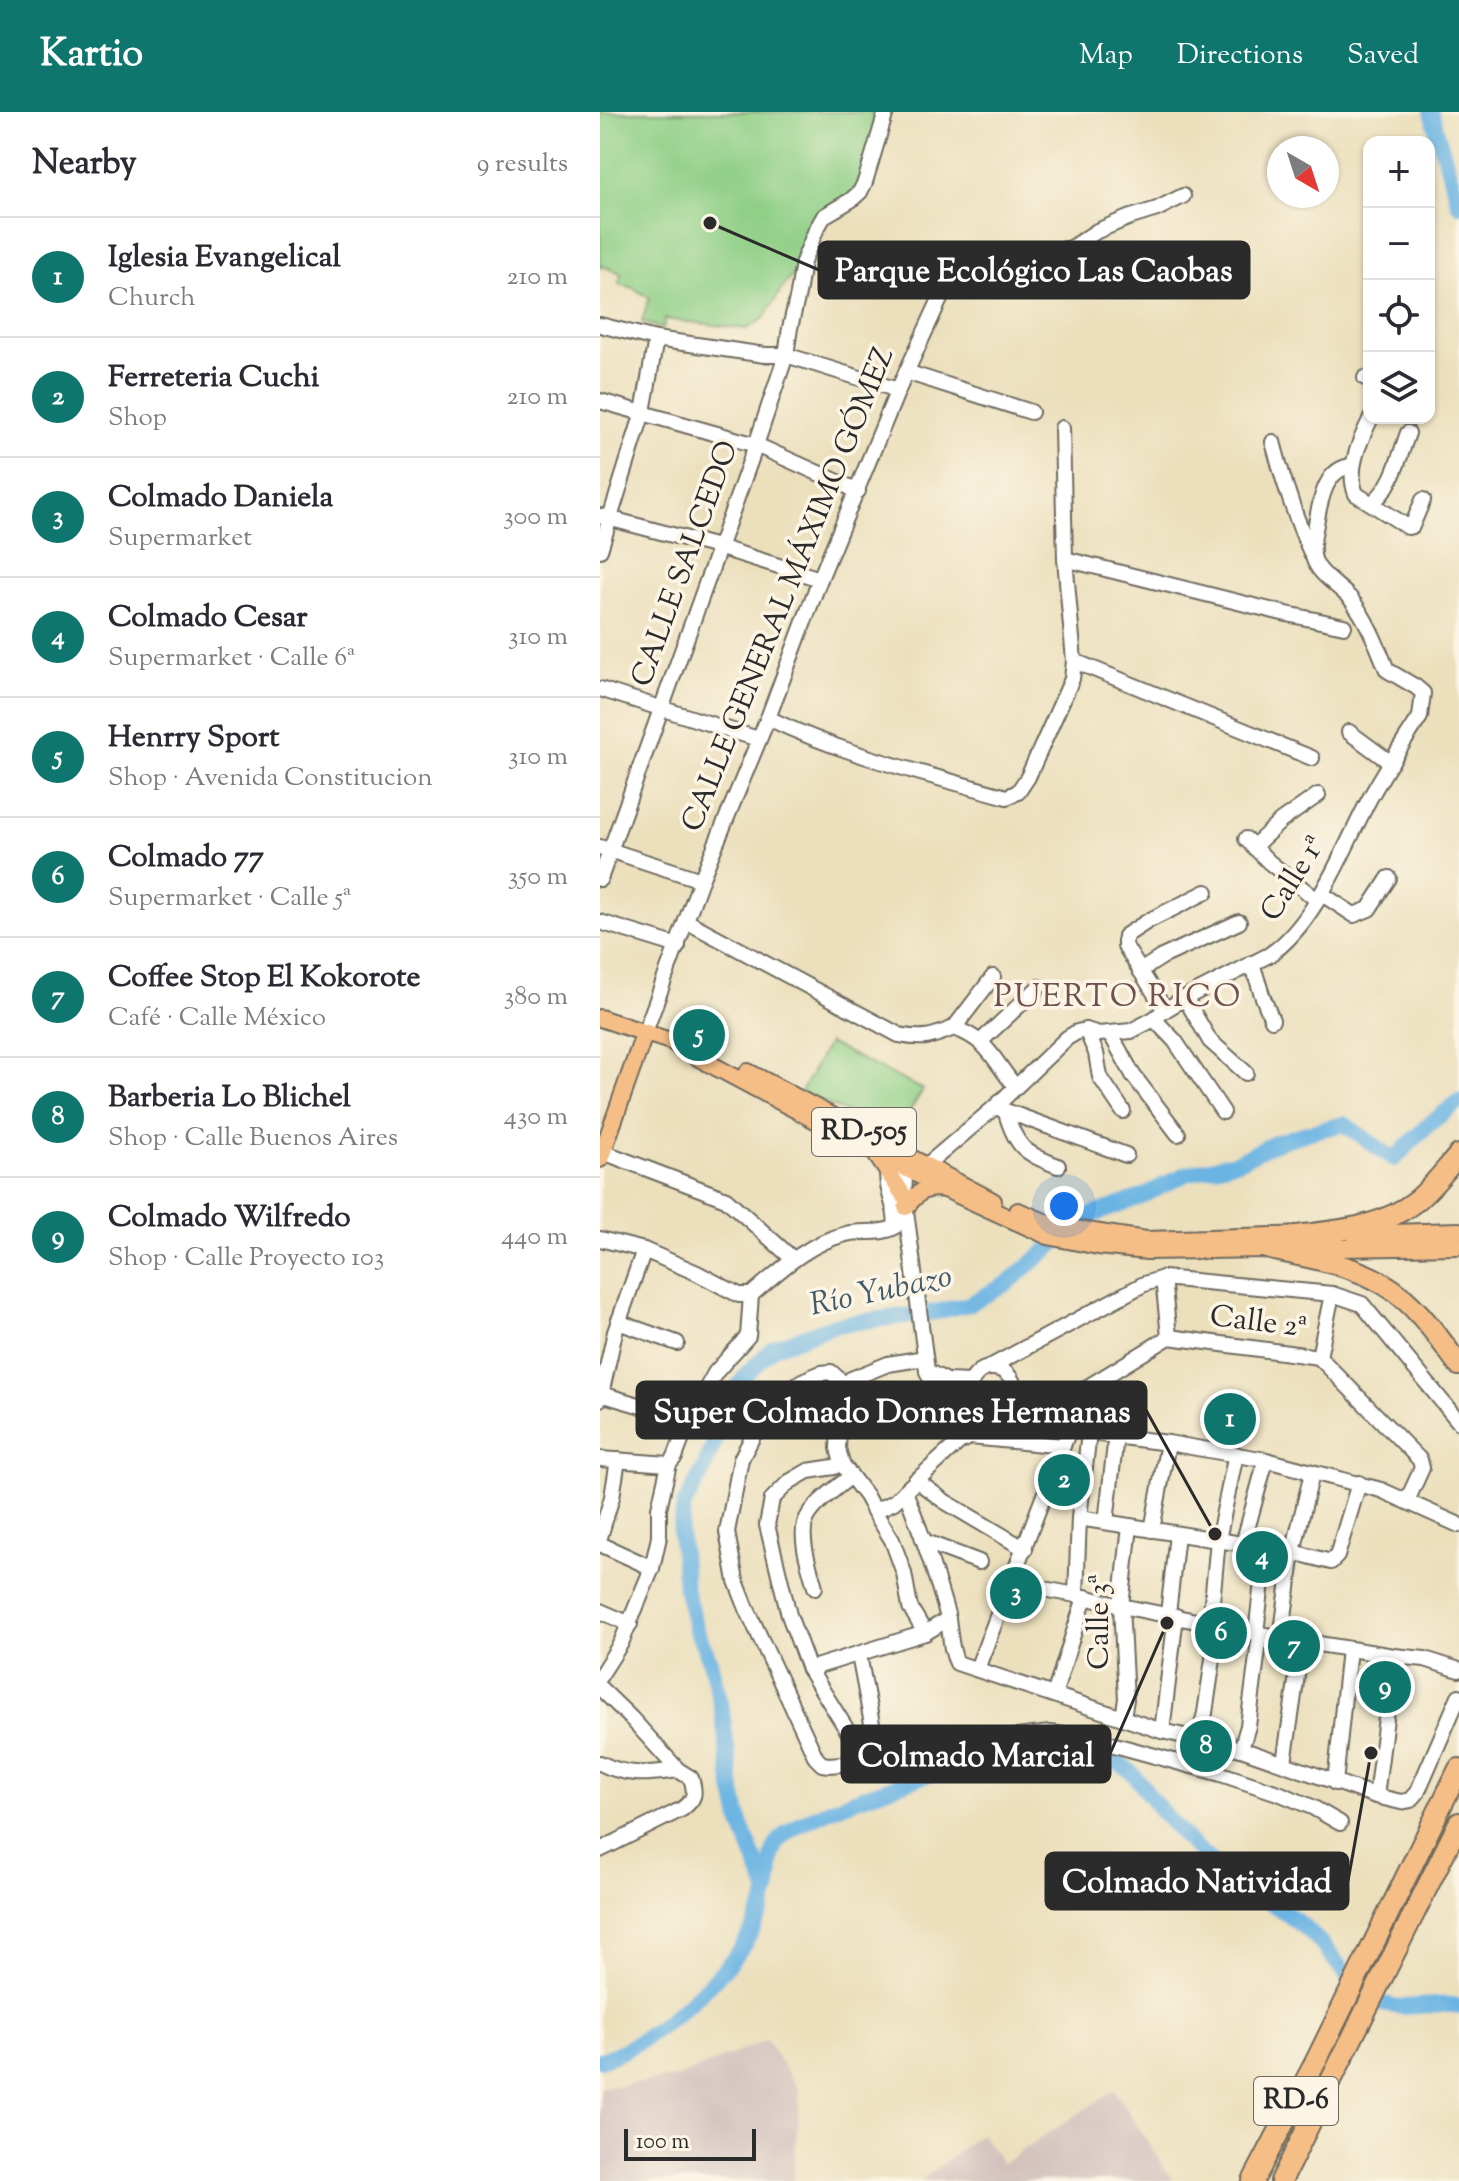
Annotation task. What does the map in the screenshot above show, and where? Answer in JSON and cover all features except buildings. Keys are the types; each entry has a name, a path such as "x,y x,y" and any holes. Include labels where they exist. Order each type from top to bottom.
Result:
{"highway":[{"path":"1296,1236 1378,1223 1399,1213 1417,1200 1459,1155"},
{"path":"1266,1248 1342,1266 1384,1283 1416,1312 1459,1365"},
{"name":"RD-6","path":"1253,2181 1459,1769"},
{"name":"RD-6","path":"1281,2181 1456,1830"}],"main road":[{"name":"RD-505","path":"600,1018 673,1042 682,1042 707,1053 945,1189 1051,1231 1147,1245 1266,1248 1459,1246"},
{"name":"CALLE GENERAL MÁXIMO GÓMEZ","path":"601,1154 645,1032"},
{"name":"RD-505","path":"673,1042 874,1151 996,1202 1051,1231"},
{"path":"906,1165 906,1204"},
{"path":"906,1204 926,1188 945,1189"},
{"name":"RD-505","path":"1147,1245 1459,1231"}],"street":[{"name":"CALLE SALCEDO","path":"600,879 605,849 662,707 786,355 803,262 824,216 860,192 886,112"},
{"name":"CALLE GENERAL MÁXIMO GÓMEZ","path":"645,1032 701,880 768,718 820,579 898,390 947,284 959,274 979,268 1001,267 1035,255 1071,248 1097,231 1183,196"},
{"path":"600,325 656,339 765,355 786,355 898,390"},
{"path":"600,550 605,518 643,412 656,339"},
{"path":"906,372 1031,412"},
{"path":"600,401 756,445 858,491"},
{"path":"1368,424 1353,466 1354,489 1360,497 1411,527 1423,500"},
{"path":"768,718 824,744 1007,797 1018,792 1028,777 1072,679 1074,661 1065,559 1062,428"},
{"path":"1372,503 1388,486 1408,433"},
{"path":"1273,442 1286,489 1315,561"},
{"path":"1315,561 1313,543 1319,505 1326,485 1339,469 1353,466"},
{"path":"605,518 718,547 820,579"},
{"path":"1065,559 1344,626"},
{"name":"Calle 1ª","path":"1086,1030 1099,1034 1131,1031 1185,998 1280,948 1320,897 1371,796 1420,717 1423,693 1387,670 1360,614 1315,561"},
{"path":"1074,661 1312,758"},
{"path":"600,689 758,739"},
{"path":"1349,732 1391,763"},
{"path":"1318,795 1249,843 1269,862 1320,897 1354,915 1369,909 1389,878"},
{"path":"605,849 701,880"},
{"path":"1206,892 1125,936 1125,946 1175,1041 1223,1112"},
{"path":"686,921 899,1035 919,1039 954,1028 993,977"},
{"path":"600,922 678,946"},
{"path":"1140,971 1162,957 1239,922"},
{"path":"1252,963 1272,1020"},
{"path":"981,1041 1039,987"},
{"path":"1185,998 1210,1041 1246,1073"},
{"path":"954,1028 981,1041 1015,1086"},
{"path":"600,1239 644,1250 739,1295 751,1295 793,1259 829,1239 856,1232 889,1231 895,1227 897,1220 886,1180 906,1165 1001,1110 1015,1086 1077,1032 1086,1030 1096,1053 1100,1077 1123,1111"},
{"path":"1110,1033 1133,1075 1178,1134"},
{"path":"1001,1110 1126,1155"},
{"path":"1001,1110 1017,1143 1036,1157 1058,1166"},
{"path":"601,1154 726,1199 793,1259"},
{"path":"906,1204 921,1336 933,1389 949,1404 969,1412 982,1410 995,1413 1003,1410 1014,1395 1014,1386 1005,1372 988,1368"},
{"path":"644,1250 618,1322 601,1397 689,1420"},
{"path":"1163,1278 1169,1337"},
{"path":"1459,1422 1362,1304 1332,1294 1163,1278 1144,1284 988,1368 975,1376 969,1392 972,1401 982,1410 1008,1422 1168,1443 1266,1460 1359,1483 1459,1525"},
{"path":"1319,1357 1332,1294"},
{"path":"600,1676 621,1643 652,1568 659,1537 659,1508 665,1474 689,1420 715,1373 748,1336 751,1295"},
{"path":"618,1322 677,1343"},
{"name":"Calle 2ª","path":"1026,1425 1169,1337 1319,1357 1420,1460 1422,1468 1407,1501"},
{"path":"925,1633 910,1607 904,1573 892,1540 866,1496 842,1464 838,1448 841,1396 851,1379 888,1364 926,1364 947,1381 971,1382"},
{"path":"845,1385 831,1372 821,1373 802,1381 773,1402 741,1459 727,1532 736,1581 747,1609 816,1758 822,1764 904,1759 1014,1736 1050,1733 1079,1737 1221,1774 1281,1794 1340,1823"},
{"path":"1014,1386 1046,1413"},
{"path":"977,1669 1070,1430"},
{"path":"1054,1695 1081,1596 1079,1518 1089,1433"},
{"path":"1106,1522 1116,1436"},
{"path":"874,1511 894,1502 959,1442 970,1437 1063,1446"},
{"path":"1152,1530 1168,1443"},
{"path":"1198,1739 1205,1713 1214,1624 1218,1540 1236,1454"},
{"path":"600,1459 669,1464"},
{"path":"600,1537 612,1497 618,1460"},
{"path":"1243,1544 1266,1460"},
{"path":"834,1467 808,1471 789,1482 772,1499 767,1525 789,1615 809,1669 873,1761"},
{"path":"1281,1638 1293,1552 1312,1473"},
{"path":"815,1587 804,1538 805,1522 851,1476"},
{"path":"1079,1518 1293,1552 1331,1562 1337,1556 1359,1483"},
{"path":"910,1486 948,1619 952,1653 957,1663 1162,1731 1241,1749 1335,1783 1401,1802 1415,1797 1459,1696"},
{"path":"910,1486 944,1501 1025,1549"},
{"name":"Calle 3ª","path":"1123,1717 1126,1688 1121,1606 1130,1526"},
{"path":"1162,1731 1177,1534"},
{"path":"926,1542 979,1562"},
{"path":"600,1544 652,1568"},
{"path":"1241,1749 1248,1726 1266,1548"},
{"path":"1011,1583 1258,1634 1425,1659 1459,1670"},
{"path":"600,1611 630,1624"},
{"path":"809,1669 925,1633 948,1619"},
{"path":"1284,1763 1302,1641"},
{"path":"1335,1783 1349,1649"},
{"path":"859,1655 873,1761"},
{"path":"1376,1796 1394,1656"},
{"path":"600,1689 678,1770 691,1778 696,1792 693,1800 682,1809 600,1850"},
{"path":"600,1763 630,1774 678,1770"}],"shaded area":[{"path":"766,2040 800,2091 793,2181 600,2181 600,2088 676,2078"},
{"path":"1114,2090 1173,2181 920,2181 981,2134 1002,2164"}],"green space":[{"path":"600,112 886,112 865,182 834,208 803,262 764,318 747,329 665,319 663,329 642,322 649,298 634,288 619,284 621,273 602,266 600,268"},
{"path":"828,1043 923,1090 895,1134 801,1092"}],"waterway":[{"name":"Río Yubazo","path":"1431,112 1459,205"},
{"name":"Río Yubazo","path":"768,1893 741,1824 722,1711 710,1661 696,1629 685,1588 680,1531 684,1505 703,1471 735,1391 748,1372 773,1348 835,1325 936,1312 969,1304 1008,1283 1085,1218 1141,1197 1186,1174 1239,1161 1275,1143 1344,1124 1394,1159 1427,1126 1459,1101"},
{"path":"600,2060 637,2043 679,2012 717,1977 747,1939 763,1907 775,1848 797,1826 825,1812 916,1778 988,1759 1061,1748 1092,1751 1129,1770 1197,1849 1309,1931 1371,1998 1400,2007 1459,2006"}],"place":[{"name":"Parque Ecológico Las Caobas","path":"710,223"},
{"name":"Henrry Sport","path":"699,1035"},
{"name":"Iglesia Evangelical","path":"1230,1419"},
{"name":"Ferreteria Cuchi","path":"1064,1480"},
{"name":"Super Colmado Donnes Hermanas","path":"1215,1534"},
{"name":"Colmado Cesar","path":"1262,1557"},
{"name":"Colmado Daniela","path":"1016,1593"},
{"name":"Colmado Marcial","path":"1167,1623"},
{"name":"Colmado 77","path":"1221,1633"},
{"name":"Coffee Stop El Kokorote","path":"1294,1646"},
{"name":"Colmado Wilfredo","path":"1385,1687"},
{"name":"Barberia Lo Blichel","path":"1206,1746"},
{"name":"Colmado Natividad","path":"1371,1753"}],"district":[{"name":"PUERTO RICO","path":"1118,998"}]}
